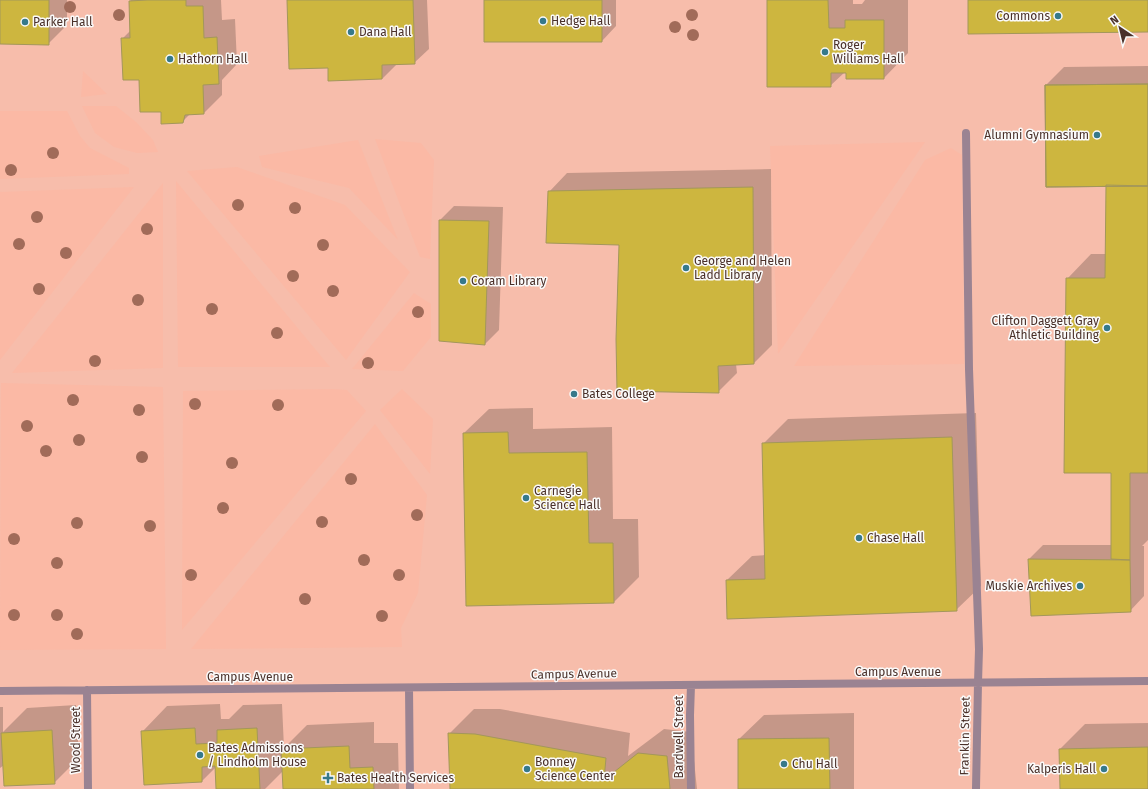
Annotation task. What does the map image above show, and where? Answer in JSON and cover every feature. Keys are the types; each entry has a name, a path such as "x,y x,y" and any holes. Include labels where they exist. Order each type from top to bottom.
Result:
{"street":[{"name":"Franklin Street","path":"966,133 969,369 979,649 976,789"},
{"name":"Campus Avenue","path":"0,691 1148,682"},
{"name":"Bardwell Street","path":"691,686 691,789"},
{"path":"409,688 410,789"},
{"name":"Wood Street","path":"87,690 88,789"}],"shaded area":[{"name":"Bates College","path":"0,0 1148,0 1148,789 0,789"},
{"path":"83,71 107,94 81,97"},
{"path":"82,106 116,106 136,122 153,140 158,152 137,153 114,147 95,133"},
{"path":"0,111 67,111 80,136 90,148 129,168 129,174 0,179"},
{"path":"375,139 421,143 434,160 430,259 420,257"},
{"path":"358,140 398,240 349,188 262,167 259,156"},
{"path":"925,142 778,354 770,146"},
{"path":"951,148 962,155 964,364 794,366 925,160"},
{"path":"237,167 345,205 410,272 346,360 187,171"},
{"path":"176,181 330,367 178,367"},
{"path":"163,183 163,368 12,373"},
{"path":"134,187 0,360 0,192"},
{"path":"414,293 431,304 431,337 403,371 352,369"},
{"path":"1,383 163,387 166,649 0,650"},
{"path":"402,389 433,419 430,474 380,410"},
{"path":"347,390 366,411 182,630 183,391"},
{"path":"375,424 427,495 418,593 401,628 402,647 191,649"}],"building":[{"name":"Parker Hall","path":"0,0 49,0 49,45 0,44"},
{"name":"Hathorn Hall","path":"186,0 186,6 203,6 204,38 217,37 219,84 203,85 204,114 185,115 183,123 161,124 161,112 140,112 139,80 123,80 121,38 130,38 129,1"},
{"name":"Dana Hall","path":"287,0 413,0 415,64 382,65 382,79 328,81 328,68 289,69"},
{"name":"Hedge Hall","path":"484,0 602,0 602,42 484,42"},
{"name":"Roger Williams Hall","path":"767,0 828,0 829,28 845,28 845,20 884,20 884,79 846,79 846,73 831,73 831,87 767,87"},
{"name":"Commons","path":"968,0 1148,0 1148,32 968,34"},
{"name":"Alumni Gymnasium","path":"1148,84 1148,186 1046,187 1045,85"},
{"name":"Alumni Gymnasium","path":"1148,84 1148,186 1046,187 1045,85"},
{"name":"Clifton Daggett Gray Athletic Building","path":"1106,185 1148,186 1148,473 1130,473 1130,560 1111,559 1111,473 1064,473 1066,278 1105,278"},
{"name":"George and Helen Ladd Library","path":"753,187 754,364 718,366 719,393 617,391 616,339 619,245 546,243 548,191"},
{"name":"Coram Library","path":"439,220 489,221 485,345 439,341"},
{"name":"Carnegie Science Hall","path":"508,432 509,453 587,452 589,543 613,543 614,603 466,606 463,433"},
{"name":"Chase Hall","path":"952,437 957,611 727,619 726,580 765,579 762,443"},
{"name":"Muskie Archives","path":"1028,559 1130,560 1131,612 1031,616"},
{"name":"Bates Admissions / Lindholm House","path":"195,728 196,744 217,743 217,730 257,728 260,789 216,789 215,766 202,767 202,782 144,785 141,731"},
{"path":"52,730 55,784 4,786 1,733"},
{"name":"Bonney Science Center","path":"448,733 475,734 606,758 604,780 638,753 667,756 670,789 450,789"},
{"name":"Chu Hall","path":"829,738 830,789 738,789 738,739"},
{"name":"Bates Health Services","path":"349,746 350,768 373,767 374,789 283,789 281,749"},
{"name":"Kalperis Hall","path":"1148,747 1148,789 1060,789 1059,749"}],"place":[{"name":"Commons","path":"1058,16"},
{"name":"Hedge Hall","path":"543,21"},
{"name":"Parker Hall","path":"25,22"},
{"name":"Dana Hall","path":"351,32"},
{"name":"Roger Williams Hall","path":"825,52"},
{"name":"Hathorn Hall","path":"170,59"},
{"name":"Alumni Gymnasium","path":"1097,135"},
{"name":"George and Helen Ladd Library","path":"686,268"},
{"name":"Coram Library","path":"463,281"},
{"name":"Clifton Daggett Gray Athletic Building","path":"1107,328"},
{"name":"Bates College","path":"574,394"},
{"name":"Carnegie Science Hall","path":"526,498"},
{"name":"Chase Hall","path":"859,538"},
{"name":"Muskie Archives","path":"1080,586"},
{"name":"Bates Admissions / Lindholm House","path":"200,755"},
{"name":"Chu Hall","path":"784,764"},
{"name":"Bonney Science Center","path":"527,769"},
{"name":"Kalperis Hall","path":"1104,769"},
{"name":"Bates Health Services","path":"328,778"}]}
